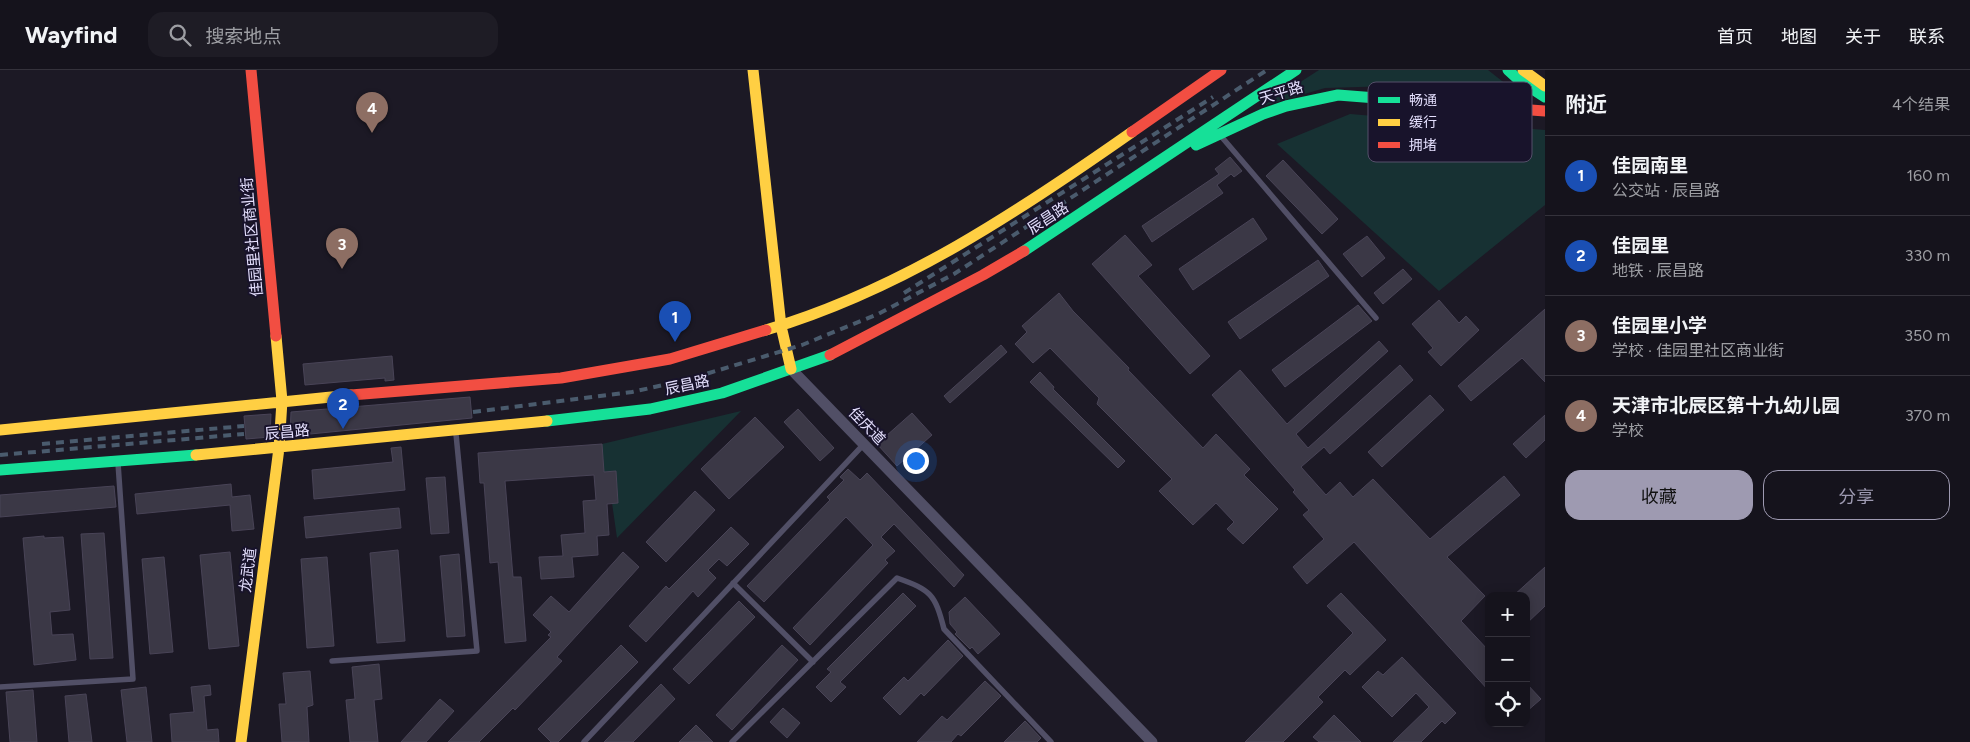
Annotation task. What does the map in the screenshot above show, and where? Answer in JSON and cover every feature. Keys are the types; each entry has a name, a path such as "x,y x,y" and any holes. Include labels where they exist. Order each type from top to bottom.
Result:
{"main road":[{"name":"佳园里社区商业街","path":"251,70 282,401"},
{"path":"753,70 781,326 791,369"},
{"path":"1172,103 1207,70"},
{"name":"辰昌路","path":"0,430 282,401 561,378 670,359 781,326 877,289 962,245 1114,145 1222,70"},
{"name":"辰昌路","path":"0,470 279,448 456,431 650,409 722,393 840,351 983,275 1032,246 1156,165 1176,149 1296,70"},
{"path":"1508,70 1522,82"},
{"path":"1523,70 1545,86"},
{"path":"1532,88 1545,96"},
{"name":"天平路","path":"1156,165 1219,133 1286,106 1338,95 1368,97"},
{"name":"天平路","path":"1532,110 1545,111"},
{"name":"龙武道","path":"241,742 279,448 282,401"}],"street":[{"name":"佳庆道","path":"791,369 1152,742"}],"lane":[{"path":"1219,133 1376,318"},
{"path":"332,661 476,651 456,431"},
{"path":"584,742 864,444"},
{"path":"0,687 133,679 118,461"},
{"path":"732,742 897,578 923,587 938,604 944,628 1050,742"},
{"path":"733,583 813,662"}],"green space":[{"path":"1319,70 1488,70 1503,82 1368,82 1368,87 1325,88 1263,106"},
{"path":"1350,114 1368,115 1368,162 1532,162 1532,129 1545,130 1545,205 1439,291 1277,144"},
{"path":"741,411 617,538 612,503 618,503 616,471 604,472 602,444"}],"building":[{"path":"1230,157 1242,171 1234,177 1231,174 1217,185 1223,193 1152,242 1142,226 1219,174 1215,169"},
{"path":"1283,160 1338,219 1322,234 1266,176"},
{"path":"1253,218 1267,239 1193,290 1179,269"},
{"path":"1125,235 1152,265 1138,276 1210,356 1190,374 1092,264"},
{"path":"1367,236 1385,258 1362,277 1343,254"},
{"path":"1318,260 1329,276 1240,339 1228,322"},
{"path":"1403,269 1412,279 1383,304 1374,293"},
{"path":"1059,293 1073,311 1203,448 1216,434 1250,469 1244,475 1278,509 1243,544 1227,529 1234,522 1216,503 1193,525 1159,491 1172,479 1097,404 1099,398 1050,348 1033,363 1015,344 1027,332 1022,326"},
{"path":"1439,300 1459,323 1466,316 1479,330 1441,366 1428,352 1433,348 1412,324"},
{"path":"1358,305 1372,321 1285,387 1272,370"},
{"path":"1545,309 1545,382 1522,358 1471,401 1458,386"},
{"path":"1379,341 1388,351 1296,434 1308,448 1400,365 1413,380 1330,454 1324,447 1301,467 1326,495 1340,482 1353,497 1373,479 1430,539 1504,476 1520,495 1447,557 1485,596 1461,621 1485,647 1485,687 1354,542 1307,584 1293,567 1324,539 1303,515 1309,510 1293,492 1295,490 1212,395 1240,370 1287,424"},
{"path":"1001,345 1007,352 950,403 944,396"},
{"path":"392,356 394,380 385,381 385,378 305,385 303,364"},
{"path":"1040,372 1054,387 1053,389 1125,461 1118,468 1030,382"},
{"path":"1430,395 1444,410 1382,467 1368,452"},
{"path":"470,397 472,418 290,436 291,412"},
{"path":"798,409 834,448 820,461 784,422"},
{"path":"912,413 932,435 897,466 877,444"},
{"path":"271,414 270,437 246,439 244,416"},
{"path":"1545,415 1545,440 1526,458 1513,444"},
{"path":"755,417 784,447 729,499 701,469"},
{"path":"602,444 604,472 616,471 618,503 607,504 609,535 597,536 598,555 572,557 574,577 541,579 539,557 563,556 561,535 585,533 583,501 596,500 594,475 505,481 513,577 521,577 526,641 505,643 498,562 490,563 484,483 480,483 478,453"},
{"path":"401,447 405,490 314,499 312,470 393,462 391,448"},
{"path":"848,469 860,480 867,473 964,575 954,587 894,524 881,537 895,551 885,560 888,563 810,645 793,628 873,545 846,517 764,602 747,586 830,500 827,497 844,480 840,477"},
{"path":"445,477 449,533 431,534 426,478"},
{"path":"231,484 232,497 250,495 254,529 232,531 230,505 137,514 135,494"},
{"path":"114,486 116,507 0,517 0,495"},
{"path":"695,491 715,510 666,562 646,542"},
{"path":"399,508 401,528 306,538 304,517"},
{"path":"731,527 749,544 727,566 719,559 708,570 716,578 698,597 693,591 646,642 629,626 666,586 669,589"},
{"path":"104,533 113,658 90,659 81,534"},
{"path":"44,536 44,538 63,537 70,610 50,612 52,635 73,634 76,660 34,665 23,538"},
{"path":"398,550 405,641 377,643 370,553"},
{"path":"230,552 239,646 209,649 200,555"},
{"path":"623,552 639,567 557,657 562,661 515,710 513,708 479,742 448,742 551,637 548,635 551,632 533,615 551,596 569,612"},
{"path":"459,554 465,636 447,637 440,556"},
{"path":"164,557 173,652 150,654 142,559"},
{"path":"327,557 334,646 307,648 301,559"},
{"path":"1545,567 1545,606 1530,620 1530,592 1517,592"},
{"path":"903,593 916,606 840,682 846,687 831,702 816,687 831,672 827,669"},
{"path":"1341,593 1386,640 1350,675 1345,670 1318,697 1323,702 1283,742 1245,742 1353,633 1327,606"},
{"path":"965,597 1000,634 978,654 955,634 957,632 950,624 949,612"},
{"path":"739,601 755,617 689,684 673,669"},
{"path":"948,640 963,656 924,696 921,693 900,715 883,698 904,677 908,681"},
{"path":"621,645 638,662 558,742 551,742 538,729"},
{"path":"782,645 798,660 732,730 716,715"},
{"path":"1402,657 1456,713 1445,724 1442,721 1421,742 1393,742 1429,707 1416,693 1392,717 1362,687 1378,671 1383,675"},
{"path":"379,664 382,699 374,700 378,742 350,742 346,700 355,699 352,667"},
{"path":"310,671 313,705 307,707 309,742 282,742 279,704 286,704 283,673"},
{"path":"985,681 1001,696 961,736 958,734 951,742 917,742 942,716 947,720"},
{"path":"661,684 675,699 633,742 604,742"},
{"path":"210,685 211,695 204,696 207,730 218,729 219,742 172,742 170,714 194,712 191,687"},
{"path":"146,687 152,742 127,742 121,690"},
{"path":"1530,687 1541,699 1530,709"},
{"path":"33,690 37,742 10,742 6,692"},
{"path":"86,694 92,742 69,742 65,696"},
{"path":"440,699 454,711 426,742 401,742"},
{"path":"783,708 800,723 787,738 770,722"},
{"path":"1334,715 1361,742 1319,742 1313,737"},
{"path":"1025,721 1041,738 1037,742 1004,742"},
{"path":"696,725 713,742 679,742"}],"railway":[{"path":"473,412 632,392 686,380 802,345 878,314 954,274 1267,70"},
{"path":"904,293 1213,97"},
{"path":"42,444 244,426"},
{"path":"0,455 244,434"}],"traffic: fast":[{"path":"1024,251 1296,70"},
{"path":"1508,70 1522,82"},
{"path":"1532,89 1545,97"},
{"path":"1196,145 1263,114 1286,106 1338,95 1368,97"},
{"path":"547,421 650,409 722,393 830,355"},
{"path":"0,470 196,455"}],"traffic: slow":[{"path":"753,70 781,326 791,369"},
{"path":"1523,70 1545,86"},
{"path":"766,330 816,313 911,271 1002,219 1132,132"},
{"path":"241,742 279,448 282,401 276,336"},
{"path":"0,430 351,395"},
{"path":"196,455 547,421"}],"traffic: jam":[{"path":"251,70 276,336"},
{"path":"1132,132 1221,70"},
{"path":"1532,110 1545,111"},
{"path":"830,355 983,275 1024,251"},
{"path":"351,395 561,378 670,359 766,330"}],"place":[{"name":"天津市北辰区第十九幼儿园","path":"372,133"},
{"name":"佳园里小学","path":"342,269"},
{"name":"佳园南里","path":"675,342"},
{"name":"佳园里","path":"343,429"}]}
